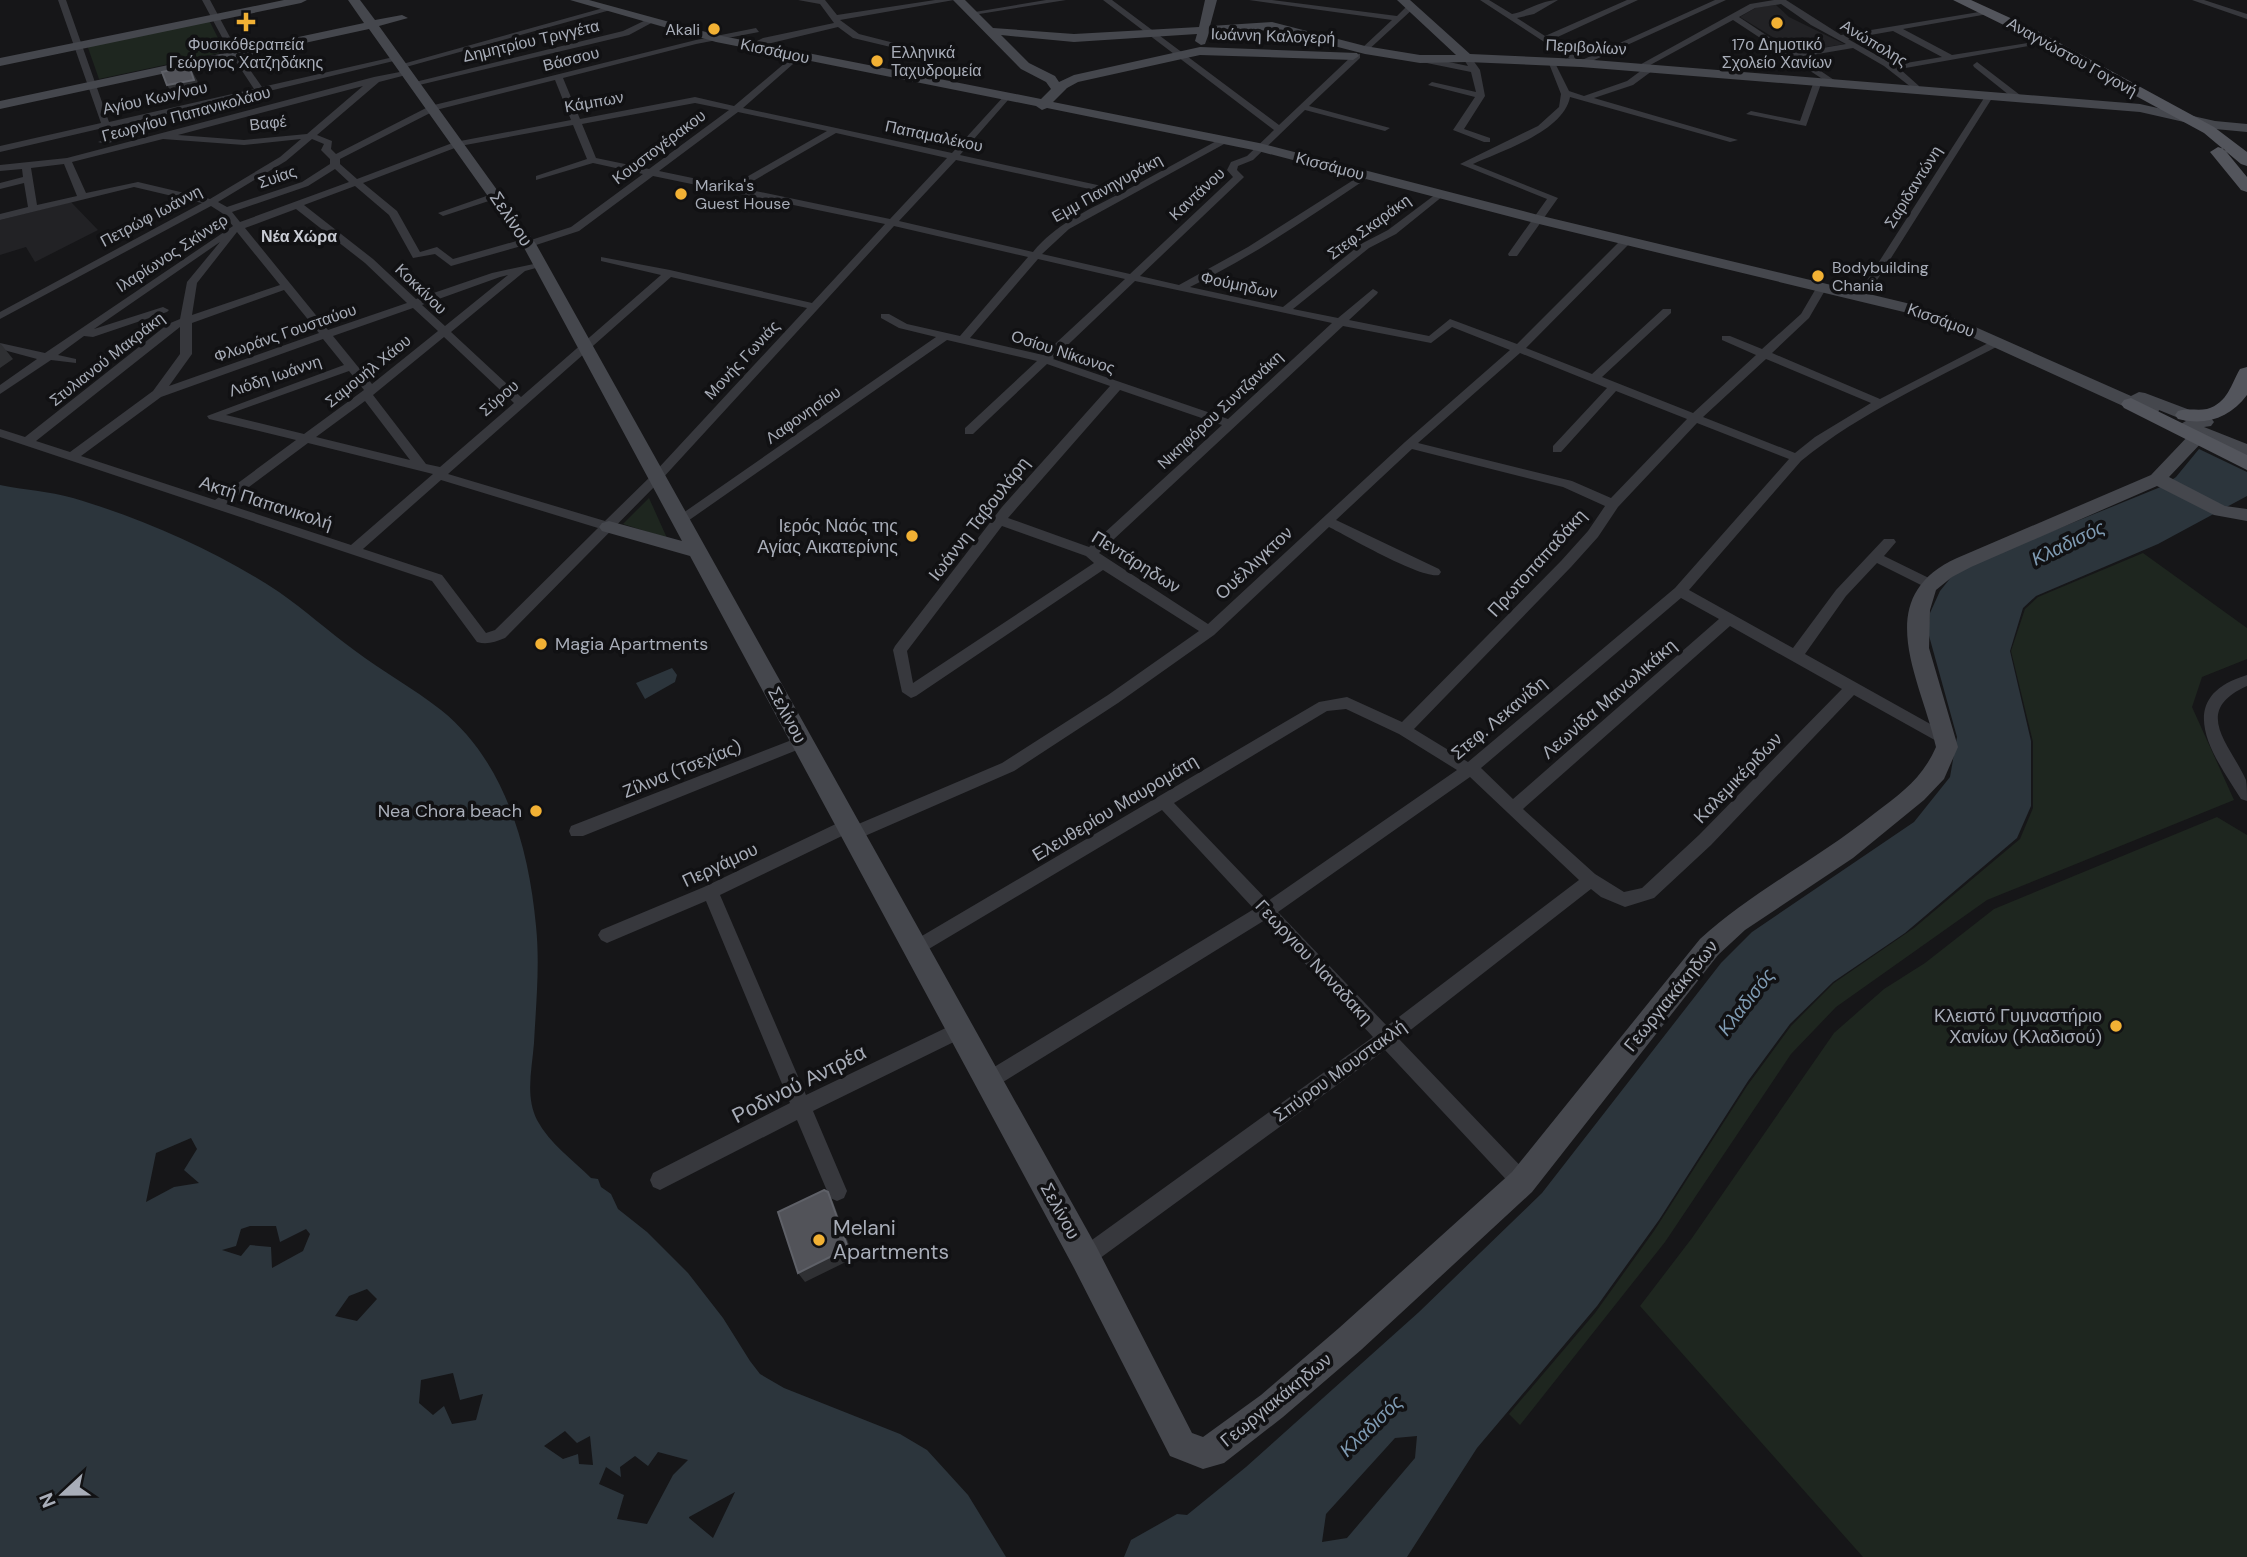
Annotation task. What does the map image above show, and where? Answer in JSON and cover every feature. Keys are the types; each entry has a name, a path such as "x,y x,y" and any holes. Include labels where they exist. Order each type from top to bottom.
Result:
{"main road":[{"name":"Αναγνώστου Γογονή","path":"1960,0 2047,42 2219,136 2247,161"},
{"name":"Αναγνώστου Γογονή","path":"2182,118 2232,165 2247,187"},
{"path":"2185,415 2207,416 2231,405 2243,387 2247,373"},
{"path":"2131,404 2247,463"}],"street":[{"path":"62,0 111,140"},
{"path":"206,0 235,54 259,91 283,115"},
{"path":"0,62 301,0"},
{"name":"Σελίνου","path":"354,0 495,196 585,347 1085,1257 1181,1445"},
{"name":"Κισσάμου","path":"576,0 608,14 651,21 716,38 1042,106 1259,147 1540,220 1862,296 1941,318 2131,404 2247,451"},
{"path":"802,0 822,1 837,21 856,36 941,55"},
{"path":"754,46 766,40 837,21 950,0"},
{"path":"960,0 1026,68 1040,80 1052,83"},
{"path":"973,13 1062,0"},
{"path":"1107,0 1279,129"},
{"path":"1200,51 1211,0"},
{"path":"1253,0 1396,18"},
{"path":"1484,0 1581,63 1721,0"},
{"path":"1511,17 1531,12 1554,0"},
{"path":"1546,39 1634,0"},
{"path":"1757,0 1767,3"},
{"path":"2198,0 2247,17"},
{"path":"1585,98 1630,83 1644,68 1753,6 1782,1"},
{"name":"Ανώπολης","path":"1782,1 1799,16 1891,68 1916,89"},
{"path":"388,44 407,2"},
{"path":"1407,3 1467,58 1476,70 1481,96 1472,114 1458,130 1487,140"},
{"name":"Καντάνου","path":"969,431 1239,177 1232,170 1234,163 1250,158 1361,53 1407,3"},
{"path":"1838,38 1987,12"},
{"path":"406,70 608,14"},
{"path":"1733,17 1833,82"},
{"path":"0,106 401,18"},
{"name":"Δημητρίου Τριγγέτα","path":"406,70 626,33 651,21"},
{"path":"618,26 626,33"},
{"name":"Περιβολίων","path":"990,31 1058,38 1272,26 1361,53 1420,59 1467,58 1581,63 2017,97 2140,108 2215,125 2247,128"},
{"path":"1894,28 1951,58"},
{"name":"Βάσσου","path":"433,108 757,30"},
{"path":"1891,68 2047,42"},
{"path":"1794,55 1851,46"},
{"name":"Ιωάννη Καλογερή","path":"1042,106 1052,83 1200,51 1361,53"},
{"name":"Κουστογέρακου","path":"530,254 575,229 651,173 735,110 798,55"},
{"path":"1420,59 1476,70"},
{"path":"1513,254 1540,220 1553,198 1465,164 1549,123 1563,111 1565,93 1551,63"},
{"path":"1977,65 2017,97"},
{"path":"1005,98 1026,68"},
{"name":"Γεωργίου Παπανικολάου","path":"0,168 62,161 167,137 406,70"},
{"name":"Αγίου Κων/νου","path":"0,149 106,125 168,117 201,104 259,91 406,70"},
{"path":"539,178 592,160 558,77"},
{"name":"Πετρώφ Ιωάννη","path":"0,316 211,202 283,159 377,79"},
{"path":"1751,114 1803,124 1818,81"},
{"path":"1432,85 1481,96"},
{"path":"1565,93 1733,140"},
{"name":"Σαριδαντώνη","path":"1862,296 1990,95"},
{"name":"Μονής Γωνιάς","path":"496,636 657,477 1005,98"},
{"name":"Κάμπων","path":"458,144 695,100 735,110"},
{"path":"1302,107 1385,128"},
{"name":"Συίας","path":"226,211 305,184 335,162 433,108"},
{"name":"Παπαμαλέκου","path":"735,110 1127,194"},
{"path":"83,197 62,161 61,154 111,140 168,117"},
{"path":"733,189 834,131"},
{"name":"Βαφέ","path":"167,137 253,142 312,136 329,143 326,150 335,162"},
{"name":"Εμμ Πανηγυράκη","path":"962,340 1048,240 1065,227 1223,141"},
{"name":"Ιλαρίωνος Σκίννερ","path":"0,390 209,244 240,226 353,181 458,144"},
{"name":"Φούμηδων","path":"592,160 893,223 1284,311 1431,340 1450,322 1797,458"},
{"path":"335,162 353,181 393,213 417,256 437,250 451,263 530,254"},
{"path":"26,165 33,209"},
{"path":"1181,288 1216,271 1282,231 1366,175"},
{"path":"0,186 28,179"},
{"path":"0,217 134,186 211,202 226,211 240,226 350,367 422,467"},
{"name":"Στεφ.Σκαράκη","path":"1284,311 1365,246 1392,232 1440,194"},
{"path":"443,213 495,196"},
{"name":"Κοκκίνου","path":"296,204 369,261 520,402"},
{"name":"Στυλιανού Μακράκη","path":"27,442 172,326 187,319 192,282 240,226"},
{"path":"194,240 209,244"},
{"name":"Ουέλλιγκτον","path":"850,830 1008,767 1113,699 1209,631 1409,445 1520,348 1627,240"},
{"name":"Φλωράνς Γουσταύου","path":"71,457 157,394 495,275 530,254"},
{"name":"Σαμουήλ Χάου","path":"216,505 369,393 530,254"},
{"path":"605,260 815,307"},
{"name":"Σύρου","path":"353,550 670,273"},
{"path":"157,394 187,354 187,319 286,286"},
{"name":"Πρωτοπαπαδάκη","path":"1404,730 1566,564 1593,534 1613,504 1695,418 1805,316 1822,287"},
{"name":"Νικηφόρου Συντζανάκη","path":"1091,553 1373,292"},
{"path":"70,341 163,310"},
{"path":"1594,378 1667,311"},
{"name":"Οσίου Νίκωνος","path":"885,316 903,326 1043,359 1230,424"},
{"name":"Λαφονησίου","path":"680,520 945,336"},
{"path":"1726,338 1880,403"},
{"name":"Στεφ. Λεκανίδη","path":"988,1081 1266,911 1470,769 1680,591 1797,458 1819,440 1880,403 1998,342"},
{"path":"0,346 72,361"},
{"name":"Λιόδη Ιωάννη","path":"307,439 213,416 350,367"},
{"name":"Κισσάμου","path":"2072,375 2247,439"},
{"name":"Ιωάννη Ταβουλάρη","path":"1103,564 911,692 907,688 900,650 999,520 1117,386"},
{"path":"1557,449 1615,386"},
{"name":"Ακτή Παπανικολή","path":"0,433 438,578 482,638 496,636"},
{"path":"1945,739 1920,668 1917,631 1921,607 1930,584 1951,569 2161,481 2197,438"},
{"path":"307,439 422,467 609,527 698,552"},
{"path":"1409,445 1567,484 1613,504"},
{"path":"2161,481 2221,511 2247,515"},
{"name":"Πεντάρηδων","path":"999,520 1091,553 1103,564 1209,631"},
{"path":"1328,521 1434,572"},
{"path":"1796,655 1841,593 1889,542"},
{"path":"1875,557 1930,584"},
{"path":"1680,591 1945,739"},
{"name":"Λεωνίδα Μανωλικάκη","path":"1513,809 1730,618"},
{"path":"2247,680 2219,693 2212,703 2210,715 2218,746 2247,795"},
{"name":"Καλεμικέριδων","path":"1591,880 1622,899 1636,898 1648,893 1732,813 1853,687"},
{"name":"Ελευθερίου Μαυρομάτη","path":"916,948 1324,706 1347,703 1404,730"},
{"path":"1404,730 1470,769 1591,880"},
{"name":"Γεωργιακάκηδων","path":"1181,1445 1203,1453 1212,1451 1272,1406 1350,1339 1522,1182 1709,947 1736,922 1845,851 1916,794 1936,773 1947,747 1945,739"},
{"name":"Ζίλινα (Τσεχίας)","path":"577,831 802,742"},
{"name":"Γεωργιου Ναναδακη","path":"1164,803 1522,1182"},
{"name":"Περγάμου","path":"607,935 850,830"},
{"name":"Σπύρου Μουστακλή","path":"1085,1257 1386,1038 1591,880"},
{"path":"710,892 837,1191"},
{"name":"Ροδινού Αντρέα","path":"660,1180 960,1030"}],"shaded area":[{"name":"17ο Δημοτικό Σχολείο Χανίων","path":"1776,5 1789,17 1844,44 1797,52 1740,17 1757,7"},
{"path":"209,20 225,52 99,79 87,45"},
{"path":"71,202 98,230 35,262 26,247 0,255 0,220"},
{"path":"649,498 667,538 623,524"},
{"path":"2143,553 2247,628 2247,659 2202,677 2192,707 2234,800 1987,900 1836,1007 1791,1054 1665,1242 1520,1425 1509,1414 1595,1313 1654,1231 1747,1086 1791,1026 1834,983 1914,928 2020,839 2033,808 2033,742 2011,651 2025,609 2038,597"},
{"path":"2217,817 2247,835 2247,1557 1863,1557 1640,1306 1692,1238 1834,1033 1884,989 1925,963 1994,909"}],"water":[{"name":"Κλαδισός","path":"2199,449 2247,472 2247,496 2158,544 2036,596 2023,608 2010,651 2031,741 2031,806 2017,838 1905,933 1833,982 1790,1024 1748,1081 1659,1220 1597,1306 1477,1448 1407,1557 1124,1557 1131,1540 1177,1514 1187,1515 1246,1467 1419,1312 1542,1193 1721,963 1752,932 1914,822 1950,777 1957,737 1928,632 1930,613 1940,591 1952,576 1974,563 2163,486 2176,477","holes":["1417,1436 1415,1458 1347,1538 1322,1542 1326,1514 1395,1438"]},
{"path":"0,485 64,496 99,506 152,526 231,563 289,599 354,650 441,710 463,731 482,754 510,808 520,837 533,896 538,955 530,1092 533,1111 542,1129 591,1178 598,1179 601,1187 611,1194 618,1209 647,1232 688,1273 723,1318 760,1374 784,1388 900,1434 927,1450 968,1495 1006,1557 0,1557","holes":["191,1138 197,1149 184,1170 199,1183 174,1187 146,1202 156,1153","250,1226 276,1226 280,1242 306,1229 310,1234 303,1251 272,1268 271,1247 250,1245 241,1256 222,1250 236,1246 241,1229","367,1289 377,1299 357,1321 335,1316 349,1296","453,1373 460,1400 483,1394 476,1420 452,1424 444,1406 433,1415 419,1403 421,1380","565,1431 577,1443 590,1436 593,1465 579,1464 578,1454 563,1459 544,1446","658,1452 688,1460 673,1475 647,1524 617,1519 624,1495 599,1484 606,1467 621,1477 620,1467 635,1456 648,1466","735,1492 713,1538 689,1517"]},
{"path":"672,668 677,675 675,682 645,699 636,683"}],"building":[{"path":"189,66 194,80 167,85 162,72"},
{"name":"Melani Apartments","path":"824,1190 828,1192 848,1248 798,1273 778,1212"}],"place":[{"name":"Φυσικόθεραπεία Γεώργιος Χατζηδάκης","path":"246,22"},
{"name":"17ο Δημοτικό Σχολείο Χανίων","path":"1777,23"},
{"name":"Akali","path":"714,29"},
{"name":"Ελληνικά Ταχυδρομεία","path":"877,61"},
{"name":"Marika's Guest House","path":"681,194"},
{"name":"Bodybuilding Chania","path":"1818,276"},
{"name":"Ιερός Ναός της Αγίας Αικατερίνης","path":"912,536"},
{"name":"Magia Apartments","path":"541,644"},
{"name":"Nea Chora beach","path":"536,811"},
{"name":"Κλειστό Γυμναστήριο Χανίων (Κλαδισού)","path":"2116,1026"},
{"name":"Melani Apartments","path":"819,1240"}],"district":[{"name":"Νέα Χώρα","path":"299,236"}]}
